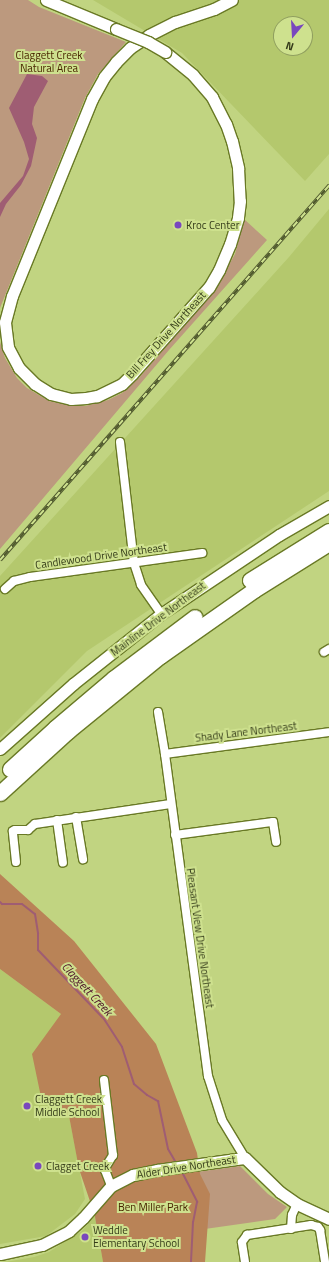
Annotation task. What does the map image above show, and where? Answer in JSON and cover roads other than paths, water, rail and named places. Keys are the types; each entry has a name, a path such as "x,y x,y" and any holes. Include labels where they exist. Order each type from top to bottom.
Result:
{"highway":[{"path":"0,779 60,724 144,654 240,586 329,531"},
{"path":"0,793 68,731 160,656 254,590 329,543"}],"street":[{"name":"Bill Frey Drive Northeast","path":"46,0 116,29 148,42 165,52 186,69 212,98 226,124 236,154 240,186 239,207 235,232 226,257 209,287 122,384 97,396 71,399 51,394 40,388 25,376 10,352 6,336 6,322 12,296 88,109 104,77 125,53 149,35 175,22 214,9 232,0"},
{"path":"120,442 134,563 141,585 161,614"},
{"name":"Mainline Drive Northeast","path":"0,749 73,684 161,614 273,539 329,506"},
{"name":"Candlewood Drive Northeast","path":"5,589 14,581 22,579 202,553"},
{"name":"Pleasant View Drive Northeast","path":"158,712 165,754 208,1076 222,1120 245,1158"},
{"name":"Shady Lane Northeast","path":"165,754 329,732"},
{"path":"16,862 13,832 19,829 28,830 35,824 57,820 171,804"},
{"path":"76,818 83,859"},
{"path":"57,820 62,863"},
{"path":"175,835 273,822 276,842"},
{"path":"104,1080 113,1155 105,1170 111,1186"},
{"name":"Alder Drive Northeast","path":"0,1254 42,1245 69,1231 83,1218 111,1186 133,1175 156,1170 245,1158 262,1176 297,1204 329,1219"},
{"path":"291,1228 292,1215 297,1204"},
{"path":"245,1262 242,1242 244,1238 251,1234 311,1225 318,1227 321,1233 325,1262"}],"waterway":[{"name":"Claggett Creek","path":"0,902 2,904 22,904 35,914 38,934 38,950 104,1019 122,1047 134,1084 147,1095 158,1101 168,1149 176,1163"},
{"name":"Claggett Creek","path":"181,1170 197,1202 193,1222 191,1262"}],"railway":[{"path":"0,560 329,185"}],"place":[{"name":"Kroc Center","path":"178,225"},
{"name":"Claggett Creek Middle School","path":"27,1106"},
{"name":"Clagget Creek","path":"38,1166"},
{"name":"Weddle Elementary School","path":"85,1237"}],"park label":[{"name":"Claggett Creek Natural Area","path":"49,62"},
{"name":"Ben Miller Park","path":"153,1207"}]}
